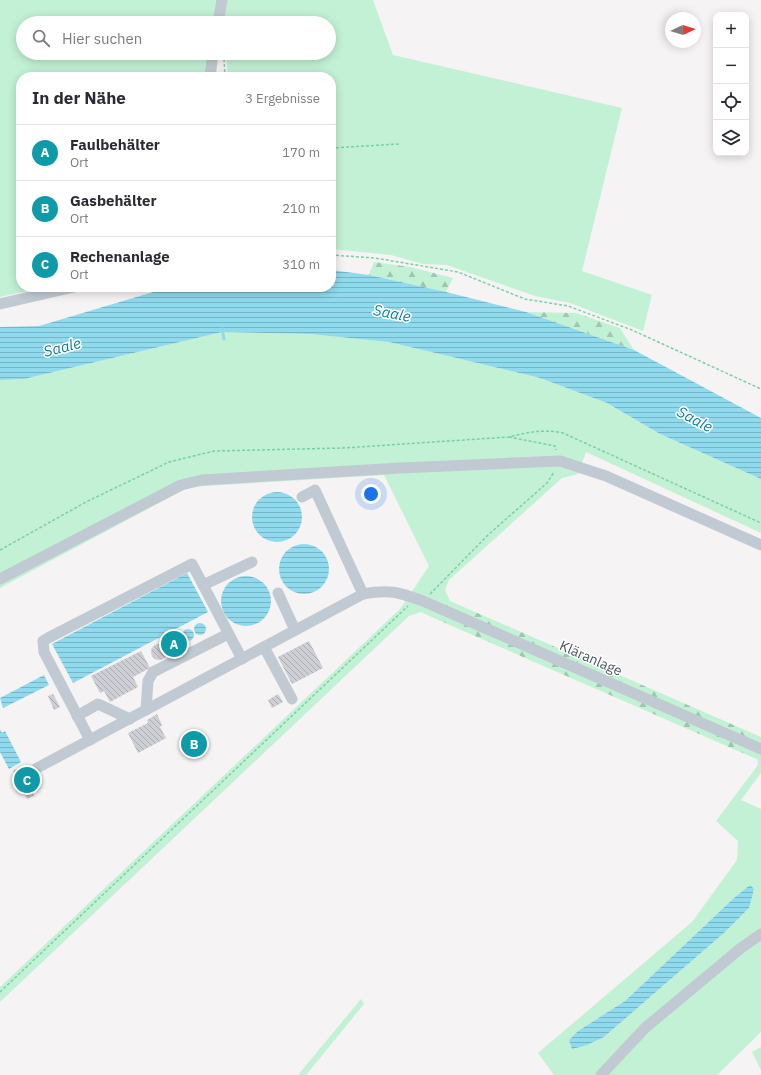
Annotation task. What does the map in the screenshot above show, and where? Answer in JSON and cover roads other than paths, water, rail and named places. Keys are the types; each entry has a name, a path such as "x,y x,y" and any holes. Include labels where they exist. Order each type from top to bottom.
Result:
{"street":[{"path":"219,16 222,0"},
{"path":"212,72 216,60"},
{"path":"0,304 52,292"},
{"path":"0,580 181,484 202,480 560,461 606,476 761,545"},
{"path":"37,768 363,594 315,490 302,497"},
{"path":"203,585 252,562"},
{"path":"90,740 44,652 43,641 192,564 242,659"},
{"name":"Kläranlage","path":"363,594 393,590 423,601 761,749"},
{"path":"278,593 296,630"},
{"path":"146,710 148,681 153,672 228,634"},
{"path":"264,646 292,699"},
{"path":"77,716 98,704 130,719"},
{"path":"601,1075 645,1028 741,948 761,934"}],"water":[{"name":"Saale","path":"336,271 369,275 526,312 634,350 761,418 761,479 660,434 607,403 540,378 389,342 310,334 222,332 24,379 0,380 0,327 39,326 153,292 336,292"},
{"path":"272,492 282,492 295,499 302,512 302,522 295,535 282,542 272,542 263,538 256,531 252,522 252,512 256,503 263,496"},
{"path":"299,544 309,544 322,551 329,564 329,574 322,587 309,594 299,594 290,590 283,583 279,574 279,564 283,555 290,548"},
{"path":"187,573 208,612 73,683 52,644"},
{"path":"241,576 251,576 264,583 271,596 271,606 264,619 251,626 241,626 232,622 225,615 221,606 221,596 225,587 232,580"},
{"path":"200,623 204,625 206,629 204,633 200,635 196,633 194,629 196,625"},
{"path":"188,629 192,631 194,635 192,639 188,641 184,639 182,635 184,631"},
{"path":"44,675 49,685 3,708 0,698"},
{"path":"0,729 2,733 5,731 21,762 9,769 0,752"},
{"path":"750,885 754,889 749,908 725,932 604,1037 587,1045 572,1049 569,1040 578,1031 625,1001 735,897"}],"waterway":[{"path":"222,329 224,339"}],"place":[{"name":"Faulbehälter","path":"174,644"},
{"name":"Gasbehälter","path":"194,744"},
{"name":"Rechenanlage","path":"27,780"}]}
